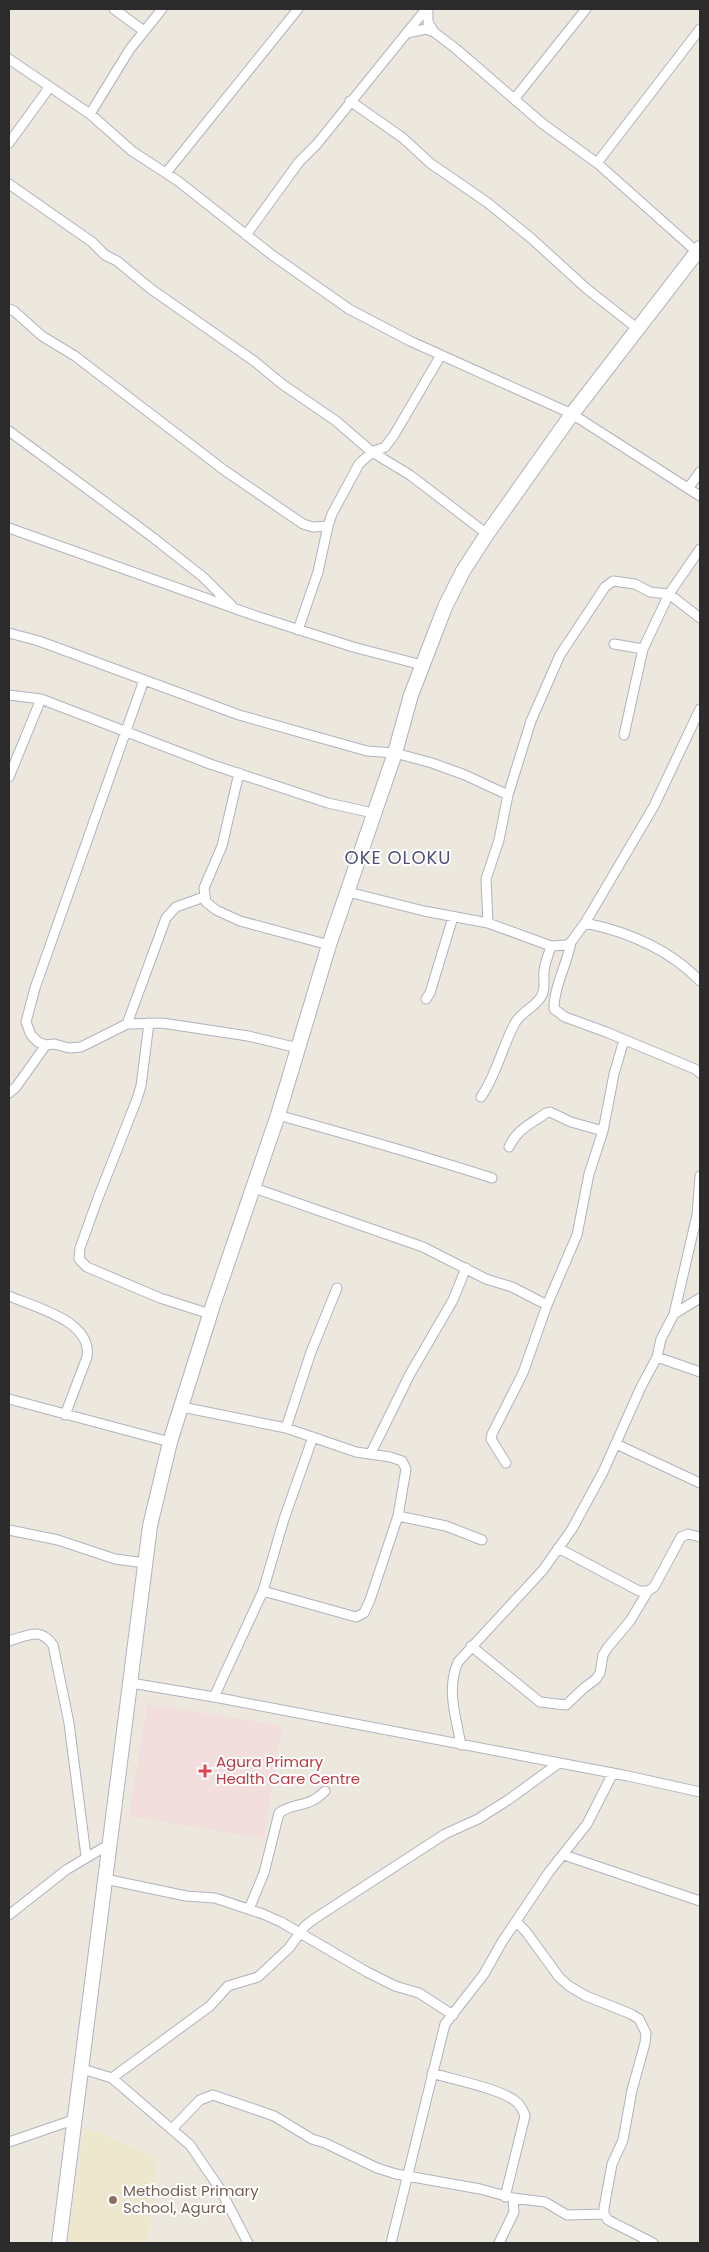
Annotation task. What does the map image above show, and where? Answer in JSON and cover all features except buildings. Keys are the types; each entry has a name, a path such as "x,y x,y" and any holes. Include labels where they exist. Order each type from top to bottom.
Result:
{"street":[{"path":"114,9 144,30"},
{"path":"90,114 144,30 162,9"},
{"path":"166,173 298,9"},
{"path":"246,235 299,162 313,149 350,101 427,9"},
{"path":"59,2243 76,2119 108,1845 131,1683 145,1563 157,1488 210,1314 278,1115 329,945 395,753 422,665 445,607 463,571 487,534 572,414 699,250 597,163 544,124 482,69 434,32 428,22 427,9"},
{"path":"515,98 586,9"},
{"path":"597,163 700,29"},
{"path":"407,33 426,30 434,32"},
{"path":"9,60 90,114 132,151 166,173 308,282 349,309 441,355 572,414 689,487 700,496"},
{"path":"9,143 49,88"},
{"path":"350,101 403,138 430,163 488,203 532,239 587,289 638,329"},
{"path":"9,184 92,242 105,255 117,261 179,310 254,361 282,384 336,421 372,452 410,475 487,534"},
{"path":"9,309 14,311 37,333 75,356 258,494 303,524 313,527 328,526"},
{"path":"298,630 318,572 332,514 359,464 372,452 385,447 394,435 441,355"},
{"path":"9,430 174,554 210,584 234,609"},
{"path":"689,487 700,472"},
{"path":"9,528 234,609 394,659 422,665"},
{"path":"624,735 643,649 669,594 700,549"},
{"path":"488,923 486,879 499,840 508,795 531,721 560,656 605,587 613,581 635,584 650,592 669,594 700,618"},
{"path":"9,633 39,641 239,715 367,751 395,753 465,775 508,795"},
{"path":"614,644 643,649"},
{"path":"144,680 26,1015 28,1029 38,1042 69,1048 81,1047 127,1024 149,1023 162,1023 248,1036 298,1048"},
{"path":"9,695 41,699 239,773 328,803 373,813"},
{"path":"9,777 41,699"},
{"path":"700,709 654,806 585,923 571,942 568,958 554,996 554,1009 565,1017 606,1032 695,1069 700,1073"},
{"path":"239,773 222,846 204,888 204,897 209,906 240,921 329,945"},
{"path":"348,892 453,917 488,923 551,946 563,946 571,942"},
{"path":"127,1024 166,918 176,907 204,897"},
{"path":"426,999 430,993 453,917"},
{"path":"585,923 606,927 662,950 677,959 700,981"},
{"path":"481,1097 493,1077 519,1016 538,1001 542,994 545,987 544,972 551,946"},
{"path":"149,1023 138,1099 98,1198 80,1248 79,1259 87,1266 145,1291 210,1314"},
{"path":"506,1463 492,1439 492,1434 523,1373 547,1305 577,1235 589,1174 603,1131 614,1074 624,1040"},
{"path":"9,1093 16,1087 46,1044"},
{"path":"509,1147 512,1140 523,1127 546,1113 603,1131"},
{"path":"278,1115 384,1146 425,1155 492,1178"},
{"path":"461,1745 451,1687 452,1675 458,1662 471,1646 492,1627 544,1570 594,1488 616,1444 657,1356 661,1339 674,1314 697,1215 700,1176"},
{"path":"254,1188 423,1247 486,1279 512,1287 547,1305"},
{"path":"371,1453 410,1374 453,1300 466,1268"},
{"path":"286,1428 311,1352 337,1288"},
{"path":"9,1296 64,1319 86,1339 87,1357 66,1415"},
{"path":"674,1314 700,1298"},
{"path":"657,1356 700,1372"},
{"path":"9,1399 170,1442"},
{"path":"182,1407 286,1428 356,1452 371,1453 402,1461 406,1469 398,1516 370,1600 364,1612 356,1617 263,1591"},
{"path":"214,1696 263,1591 284,1519 313,1437"},
{"path":"616,1444 700,1483"},
{"path":"398,1516 446,1526 482,1540"},
{"path":"9,1530 58,1540 115,1559 145,1563"},
{"path":"471,1646 540,1702 566,1705 596,1679 600,1673 608,1647 630,1621 648,1591 654,1587 681,1537 688,1534 700,1537"},
{"path":"558,1548 639,1591 648,1591"},
{"path":"9,1641 36,1633 48,1637 53,1645 69,1723 86,1856"},
{"path":"131,1683 214,1696 613,1773 700,1792"},
{"path":"112,2078 210,2006 228,1986 258,1977 289,1948 314,1918 419,1853 445,1834 478,1819 559,1763"},
{"path":"391,2243 442,2032 452,2015 484,1974 549,1872 587,1824 613,1773"},
{"path":"249,1909 264,1873 279,1813 314,1802 325,1791"},
{"path":"9,1915 86,1856 108,1845"},
{"path":"564,1855 700,1901"},
{"path":"105,1879 186,1896 215,1898 249,1909 281,1922 299,1934 395,1986 419,1993 452,2015"},
{"path":"516,1921 559,1977 569,1986 586,1996 632,2014 639,2019 646,2033 632,2090 623,2140 612,2164 604,2203 604,2214 608,2220 639,2240 654,2243"},
{"path":"82,2069 112,2078 190,2145 202,2160 228,2203 248,2243"},
{"path":"432,2073 499,2093 515,2100 523,2109 525,2116 509,2197 514,2212 499,2243"},
{"path":"172,2129 200,2100 213,2095 274,2116 312,2139 325,2143 358,2161 396,2174 480,2189 509,2197 545,2202 567,2215 604,2214"},
{"path":"9,2142 76,2119"}],"shaded area":[{"name":"Agura Primary Health Care Centre","path":"147,1704 282,1726 264,1839 129,1816"},
{"name":"Methodist Primary School, Agura","path":"84,2127 158,2158 148,2243 68,2243"}],"place":[{"name":"Agura Primary Health Care Centre","path":"205,1771"},
{"name":"Methodist Primary School, Agura","path":"113,2200"}],"district":[{"name":"OKE OLOKU","path":"398,858"}]}
